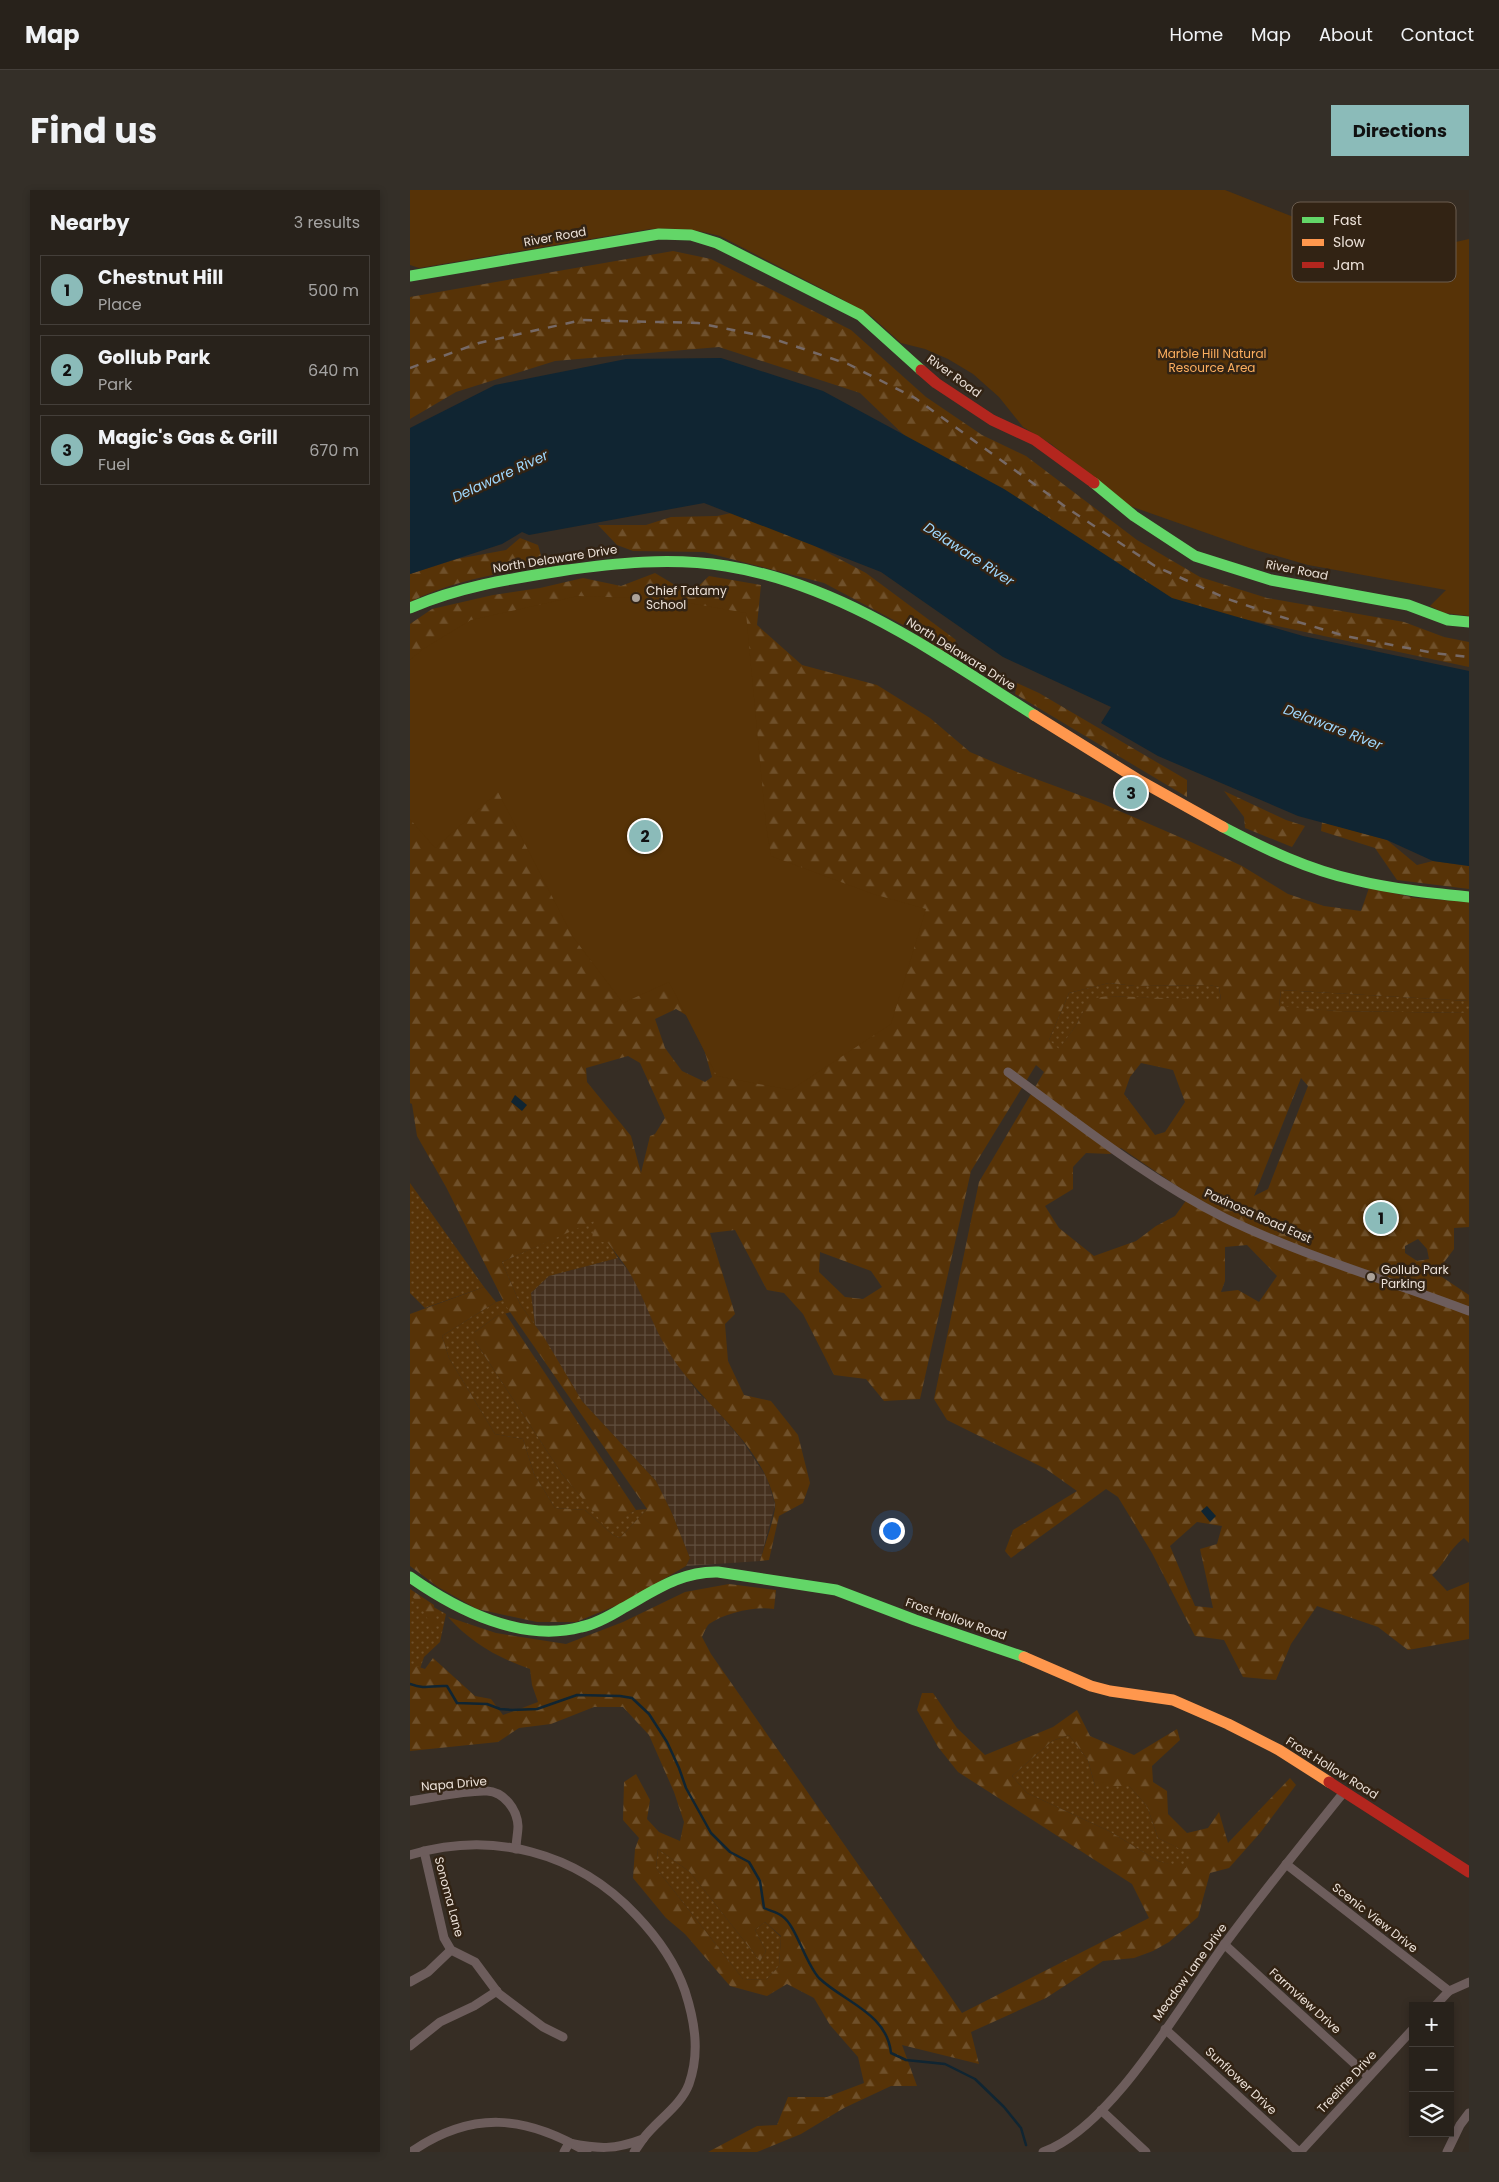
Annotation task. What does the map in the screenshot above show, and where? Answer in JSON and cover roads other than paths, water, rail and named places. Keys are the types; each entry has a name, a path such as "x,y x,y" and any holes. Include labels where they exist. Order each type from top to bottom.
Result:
{"street":[{"name":"River Road","path":"410,276 659,234 674,233 711,240 860,315 936,383 992,420 1035,440 1103,489 1134,516 1195,556 1266,579 1408,605 1448,620 1469,622"},
{"name":"North Delaware Drive","path":"410,608 444,594 491,582 620,562 684,561 728,566 786,580 842,602 890,626 1223,828 1317,869 1359,882 1469,897"},
{"name":"Paxinosa Road East","path":"1008,1072 1147,1172 1188,1198 1226,1218 1329,1260 1469,1311"},
{"name":"Frost Hollow Road","path":"410,1576 444,1600 482,1618 518,1628 538,1630 568,1630 592,1624 657,1588 702,1572 718,1572 836,1590 915,1620 1019,1654 1091,1686 1110,1691 1173,1700 1228,1724 1279,1750 1469,1872"},
{"name":"Napa Drive","path":"410,1801 477,1792 488,1791 495,1793 508,1802 516,1818 518,1826 516,1849"},
{"name":"Meadow Lane Drive","path":"1043,2152 1075,2134 1101,2110 1135,2072 1224,1944 1344,1792"},
{"path":"410,1855 447,1846 478,1845 536,1852 559,1860 605,1886 650,1929 669,1956 692,2013 695,2039 694,2064 688,2087 634,2152"},
{"name":"Sonoma Lane","path":"424,1851 444,1938 451,1950"},
{"name":"Scenic View Drive","path":"1286,1864 1449,1991"},
{"name":"Farmview Drive","path":"1224,1944 1368,2076"},
{"path":"410,1982 428,1972 451,1950 475,1962 497,1991 527,2016 563,2037"},
{"path":"1439,2002 1449,1991 1469,1982"},
{"path":"410,2046 440,2022 474,2006 497,1991"},
{"name":"Sunflower Drive","path":"1165,2029 1300,2152"},
{"name":"Treeline Drive","path":"1300,2152 1409,2033"},
{"path":"1101,2110 1146,2152"},
{"path":"1447,2152 1454,2136 1469,2113"},
{"path":"411,2152 447,2132 468,2125 489,2122 509,2122 536,2128 587,2152"},
{"path":"569,2143 598,2149 609,2149 643,2139"},
{"path":"564,2152 569,2143"}],"water":[{"name":"Delaware River","path":"721,358 823,391 1004,489 1172,598 1303,636 1469,671 1469,866 1433,861 1387,840 1298,816 1158,756 1101,723 1111,707 1003,657 881,572 704,503 529,535 522,532 502,544 410,574 410,428 495,385 626,359"},
{"path":"515,1095 527,1105 522,1111 511,1102"},
{"path":"1207,1506 1216,1516 1210,1522 1201,1511"}],"waterway":[{"path":"410,1684 425,1687 447,1686 457,1703 487,1704 500,1709 512,1710 537,1709 577,1695 632,1698 649,1714 667,1742 686,1788 711,1833 730,1852 749,1862 760,1881 764,1908 780,1915 792,1927 809,1963 819,1978 873,2018 882,2028 888,2039 891,2053 906,2060 945,2064 975,2079 1004,2107 1021,2128 1026,2145"}],"railway":[{"path":"410,368 479,343 582,320 698,323 768,337 848,364 915,398 1070,510 1155,566 1225,598 1345,636 1434,653 1469,657"}],"place":[{"name":"Chief Tatamy School","path":"636,598"},
{"name":"Magic's Gas & Grill","path":"1131,793"},
{"name":"Gollub Park","path":"645,836"},
{"name":"Chestnut Hill","path":"1381,1218"},
{"name":"Gollub Park Parking","path":"1371,1277"}],"park label":[{"name":"Marble Hill Natural Resource Area","path":"1212,361"}]}
